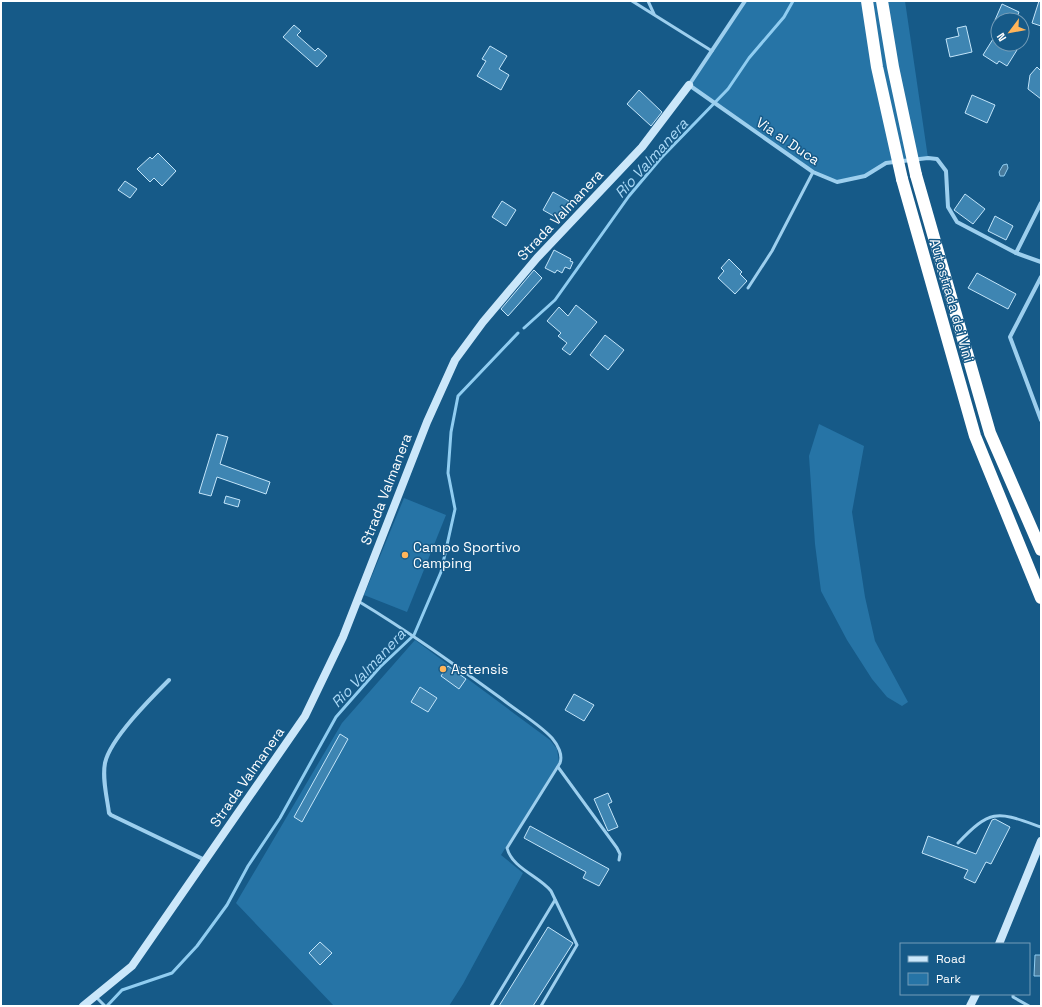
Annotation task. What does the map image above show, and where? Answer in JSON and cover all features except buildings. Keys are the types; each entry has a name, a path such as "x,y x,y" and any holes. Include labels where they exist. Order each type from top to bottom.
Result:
{"highway":[{"name":"Autostrada dei Vini","path":"867,1 877,67 902,179 975,436 1041,598"},
{"name":"Autostrada dei Vini","path":"882,1 893,67 916,175 990,433 1041,550"}],"street":[{"name":"Strada Valmanera","path":"83,1006 132,966 305,716 343,637 427,422 455,360 483,322 537,258 642,147 689,85 745,1"},
{"name":"Via al Duca","path":"689,85 813,172 837,182 865,176 886,163 928,158 937,159 946,171 948,207 957,222 1016,253 1041,262"},
{"path":"1016,253 1041,203"},
{"path":"1041,277 1010,337 1041,420"},
{"path":"168,680 127,726 107,757 105,763 105,781 109,813 205,860"},
{"path":"999,943 1039,851 1041,841"},
{"path":"970,1006 976,995"}],"lane":[{"path":"632,1 712,51"},
{"path":"648,1 655,16"},
{"path":"748,288 772,252 813,172"},
{"path":"357,600 465,672 552,738 560,751 562,759 558,767 508,848 509,853 517,863 546,885 577,945 541,1006"},
{"path":"558,767 617,848 620,854 619,860"},
{"path":"958,843 970,830 997,814 1041,827"},
{"path":"491,1006 555,900"},
{"path":"1013,995 1013,997 1029,1006"},
{"path":"95,996 104,1005"}],"green space":[{"path":"745,1 905,1 928,158 886,163 865,176 837,182 813,172 689,85"},
{"path":"819,424 864,446 852,512 865,597 875,641 908,702 902,706 887,697 872,679 847,640 821,591 815,544 809,456"},
{"name":"Campo Sportivo Camping","path":"404,498 446,515 407,612 364,595"},
{"path":"415,640 550,740 557,749 559,762 501,855 523,873 463,984 449,1006 334,1006 236,903 342,723"}],"shaded area":[{"path":"1007,164 1008,168 1004,176 1000,176 999,172 1003,165"},
{"path":"1035,955 1041,955 1041,976 1034,976"}],"waterway":[{"name":"Rio Valmanera","path":"524,328 555,300 629,196 661,158 728,89 749,58 784,17 793,1"},
{"name":"Rio Valmanera","path":"107,1006 122,990 172,973 197,946 227,905 248,866 280,818 336,717 380,667 414,635 441,572 455,509 448,473 451,432 458,396 518,333"}],"place":[{"name":"Campo Sportivo Camping","path":"405,555"},
{"name":"Astensis","path":"443,669"}]}
